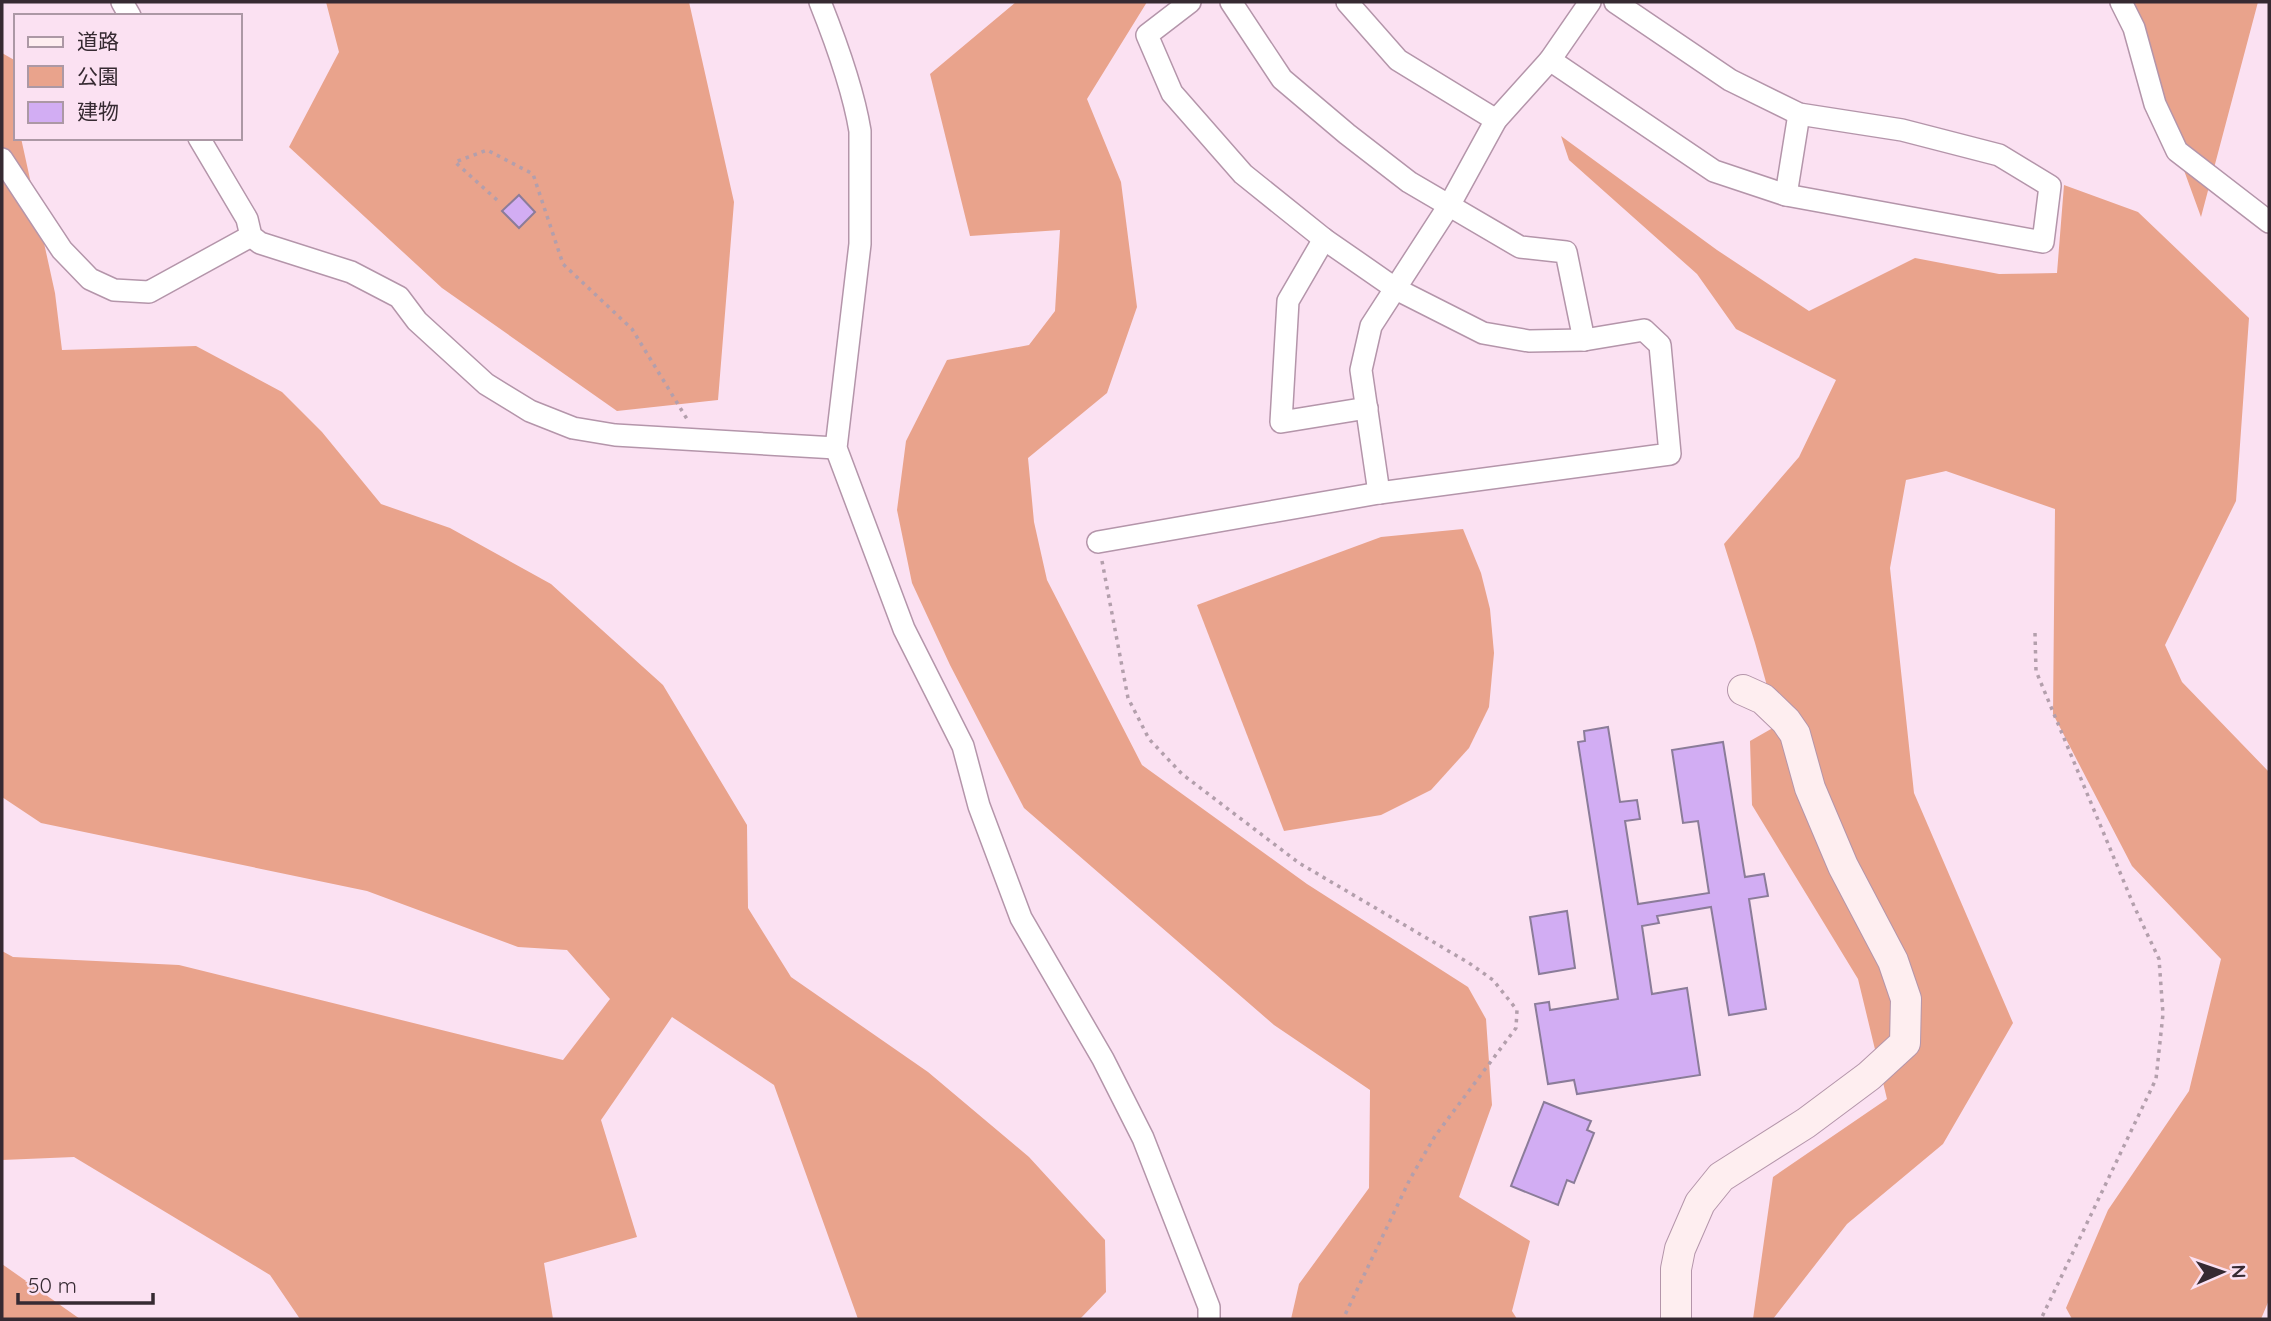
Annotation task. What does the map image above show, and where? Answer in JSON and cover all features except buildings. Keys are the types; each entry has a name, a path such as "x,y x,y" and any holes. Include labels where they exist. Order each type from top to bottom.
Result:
{"street":[{"path":"820,2 860,131 860,244 836,448 904,629 963,746 979,806 1021,918 1103,1059 1143,1138 1209,1307 1209,1319"},
{"path":"1098,542 1379,493 1670,454 1660,345 1644,330 1584,340 1529,341 1483,333 1396,289 1324,239 1244,174 1172,93 1147,35 1190,2"},
{"path":"1231,2 1282,79 1409,182 1520,247 1566,252 1584,340"},
{"path":"1347,2 1398,60 1496,120"},
{"path":"1379,493 1361,370 1371,326 1450,204 1496,120 1550,60 1590,2"},
{"path":"1550,60 1714,171 1787,195 2043,242 2050,186 1999,155 1902,130 1798,114 1730,80 1615,2"},
{"path":"2121,2 2134,28 2155,104 2177,151 2269,222"},
{"path":"1787,195 1798,114"},
{"path":"200,140 247,219 251,236 260,243 351,272 399,297 417,321 486,384 530,411 573,428 615,435 836,448"},
{"path":"2,159 62,250 90,279 114,290 149,292 251,236"},
{"path":"1324,239 1287,301 1281,422 1367,408"},
{"path":"1676,1319 1676,1269 1680,1249 1700,1203 1721,1177 1806,1124 1869,1076 1905,1043 1906,999 1898,974 1833,844 1810,788 1795,734 1786,721 1763,699 1743,690"}],"path":[{"path":"497,200 455,162 487,150 533,174 563,264 632,328 675,397 697,440"},
{"path":"1098,542 1128,698 1149,739 1182,774 1299,863 1469,963 1493,980 1517,1010 1517,1028 1435,1136 1410,1180 1343,1319"},
{"path":"2035,633 2036,671 2134,906 2159,959 2163,1014 2156,1079 2041,1319"}],"green space":[{"path":"326,2 689,2 734,202 718,400 617,411 442,288 289,147 339,52"},
{"path":"1016,2 1147,2 1087,99 1121,182 1137,307 1107,393 1028,458 1034,522 1047,580 1142,765 1307,884 1468,987 1486,1019 1492,1105 1459,1197 1530,1241 1512,1311 1517,1319 1291,1319 1299,1284 1369,1188 1370,1090 1274,1025 1024,808 950,665 912,583 897,510 906,441 947,360 1029,345 1055,311 1060,230 970,236 930,74"},
{"path":"2118,2 2258,2 2201,217 2154,88"},
{"path":"2,53 14,60 14,140 21,140 55,293 62,350 196,346 282,392 322,432 381,504 450,528 551,584 663,685 747,825 748,908 791,977 928,1072 1029,1157 1105,1240 1106,1292 1080,1319 858,1319 774,1085 672,1017 601,1120 637,1237 544,1263 553,1319 300,1319 270,1275 74,1157 2,1160 2,951 13,957 179,965 563,1060 610,999 567,950 518,947 367,891 41,823 2,797"},
{"path":"1561,136 1717,250 1809,311 1915,258 1999,274 2057,273 2064,185 2138,212 2249,318 2236,501 2165,645 2182,682 2269,772 2269,1300 2261,1319 2072,1319 2066,1308 2108,1210 2189,1091 2221,959 2132,866 2053,714 2055,509 1946,471 1906,480 1890,568 1914,793 2013,1023 1943,1144 1847,1224 1773,1319 1753,1319 1773,1177 1887,1099 1858,979 1752,805 1750,741 1778,725 1724,544 1799,457 1836,380 1736,329 1697,274 1569,160"},
{"path":"1463,529 1481,573 1490,609 1494,653 1489,707 1469,748 1431,790 1381,815 1284,831 1197,605 1381,537"},
{"path":"2,1264 80,1319 2,1319"}]}
